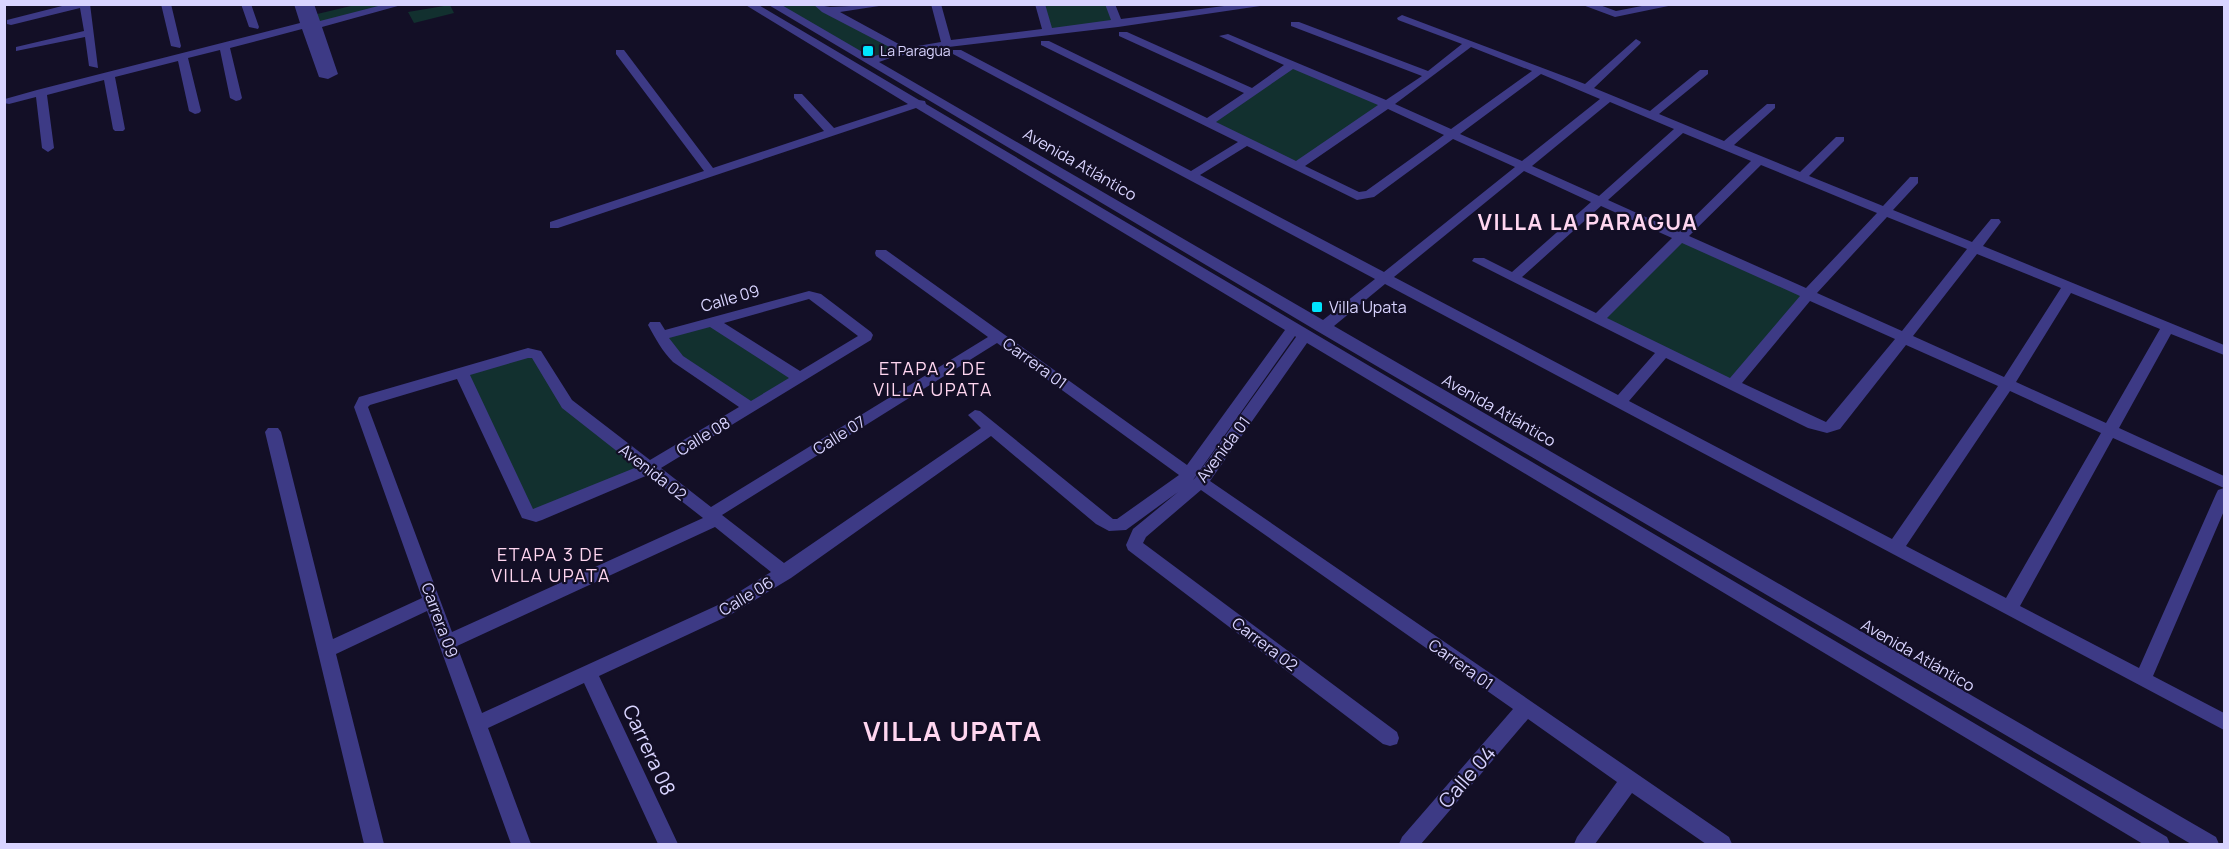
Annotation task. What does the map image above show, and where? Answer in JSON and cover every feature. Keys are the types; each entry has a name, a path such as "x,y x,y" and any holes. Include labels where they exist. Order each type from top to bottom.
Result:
{"street":[{"path":"11,22 85,4 94,66"},
{"path":"166,4 195,111"},
{"path":"246,4 254,27"},
{"path":"298,4 310,26"},
{"path":"309,4 310,26"},
{"path":"9,100 109,75 179,51 224,46 400,4"},
{"name":"Avenida Atlántico","path":"748,4 2160,844"},
{"name":"Avenida Atlántico","path":"772,4 1322,328 2209,844"},
{"path":"822,7 887,4"},
{"path":"936,4 952,48 2224,722"},
{"path":"1040,4 1046,38"},
{"path":"1110,4 1120,29 1252,92"},
{"path":"869,62 904,51 952,48 1120,29 1209,8 1268,4"},
{"path":"1585,4 1615,14 1673,4"},
{"path":"822,7 904,51"},
{"path":"1402,18 1540,70 2224,350"},
{"path":"1295,24 1430,75"},
{"path":"20,49 89,33"},
{"path":"1224,36 1387,105 2224,482"},
{"path":"1046,38 1244,143 1348,194 1365,196 1540,70"},
{"path":"1586,90 1636,42"},
{"path":"1294,167 1430,75 1470,43"},
{"path":"224,46 236,98"},
{"path":"620,52 711,173"},
{"path":"1206,124 1292,65"},
{"path":"1650,116 1704,72"},
{"path":"109,75 119,129"},
{"path":"41,92 48,148"},
{"path":"798,96 832,133"},
{"path":"554,225 932,99"},
{"path":"1322,328 1607,99"},
{"path":"1724,147 1771,106"},
{"path":"1513,278 1681,129"},
{"path":"1800,178 1840,139"},
{"path":"1191,176 1244,143"},
{"path":"1597,320 1758,161"},
{"path":"1732,385 1808,295 1914,180"},
{"path":"1479,261 1813,424 1831,428 1905,338 1972,248 1995,222"},
{"name":"Carrera 01","path":"881,253 1195,478 1629,782 1722,844"},
{"path":"1895,548 2007,384 2068,287"},
{"name":"Calle 09","path":"751,408 678,359 669,350 658,330 712,322 809,295 816,297 866,335"},
{"path":"712,322 800,378"},
{"path":"2009,609 2168,327"},
{"name":"Avenida 01","path":"1139,550 1134,545 1139,533 1195,478 1299,333"},
{"name":"Calle 08","path":"460,372 528,514 541,515 649,468 864,340 866,335"},
{"name":"Calle 07","path":"449,642 713,517 999,336"},
{"path":"1619,403 1664,352"},
{"name":"Avenida 02","path":"460,372 528,353 540,356 567,405 785,573"},
{"name":"Carrera 09","path":"460,372 368,399 361,407 479,723 521,844"},
{"path":"975,415 990,429"},
{"name":"Avenida 01","path":"990,429 1109,525 1125,524 1195,478"},
{"name":"Calle 06","path":"479,723 724,610 785,573 990,429"},
{"path":"273,432 374,844"},
{"path":"2143,679 2224,494"},
{"name":"Carrera 02","path":"1139,550 1390,738"},
{"path":"327,650 433,601"},
{"name":"Carrera 08","path":"589,674 668,844"},
{"name":"Calle 04","path":"1409,844 1525,709"},
{"path":"1584,844 1629,782"}],"green space":[{"path":"355,5 400,5 316,26 313,15"},
{"path":"450,5 454,13 414,23 408,12"},
{"path":"772,5 818,5 904,51 869,62"},
{"path":"1040,5 1110,5 1118,24 1048,33"},
{"path":"1292,65 1387,105 1295,167 1206,124"},
{"path":"1679,237 1808,295 1732,385 1597,320"},
{"path":"712,322 800,378 751,408 689,368 661,336"},
{"path":"532,353 555,386 649,468 536,516 461,372"}],"place":[{"name":"La Paragua","path":"868,51"},
{"name":"Villa Upata","path":"1317,307"}],"district":[{"name":"VILLA LA PARAGUA","path":"1588,222"},
{"name":"ETAPA 2 DE VILLA UPATA","path":"933,379"},
{"name":"ETAPA 3 DE VILLA UPATA","path":"551,565"},
{"name":"VILLA UPATA","path":"953,732"}]}
